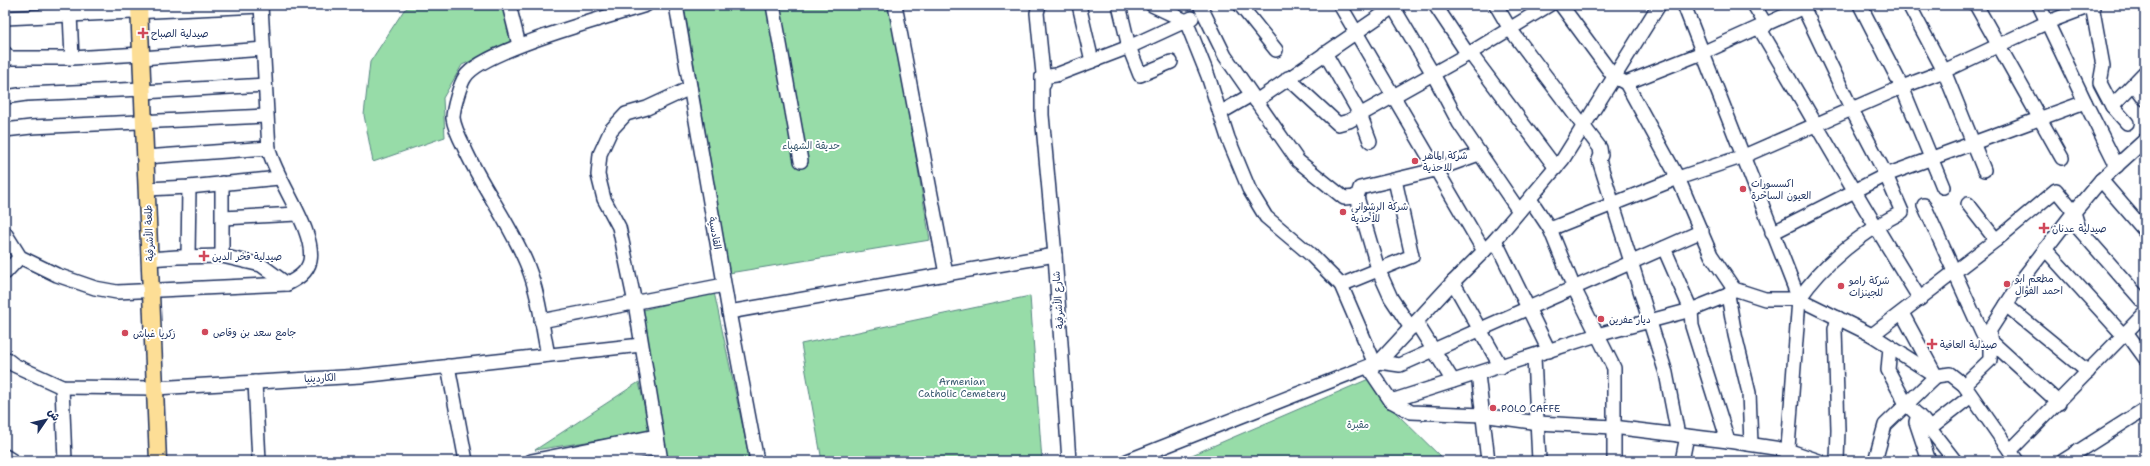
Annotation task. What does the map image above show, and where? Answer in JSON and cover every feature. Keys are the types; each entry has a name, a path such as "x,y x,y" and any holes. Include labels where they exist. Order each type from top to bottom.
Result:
{"main road":[{"name":"طلعة الأشرفية","path":"139,8 158,461"}],"street":[{"path":"509,5 519,45"},
{"path":"548,355 538,300 528,267 507,223 470,160 453,118 465,77 482,63 519,45 646,5"},
{"name":"القادسية","path":"676,5 724,285 757,461"},
{"path":"773,5 802,161"},
{"path":"895,5 946,274"},
{"path":"1079,5 1092,61"},
{"path":"1119,5 1129,47 1140,75 1171,62"},
{"path":"1152,5 1167,8 1186,21 1208,76 1220,113 1249,189 1266,217 1310,254 1341,285 1391,401 1411,412 1482,415 1538,423 1613,427 1683,435 1751,444 1787,456 1819,461"},
{"path":"1240,5 1276,50"},
{"path":"1340,5 1484,251"},
{"path":"1435,5 1465,50 1470,53 1556,168"},
{"path":"1496,5 1510,29 1600,148 1602,155 1600,160 1633,262 1648,321 1666,373 1683,435 1682,461"},
{"path":"1288,78 1338,124 1349,121 1470,53 1550,5"},
{"path":"1561,5 1614,77 1626,83 1678,178 1714,261 1731,292 1735,335 1749,393 1751,444"},
{"path":"1127,461 1374,364 1495,240 1556,168 1659,5"},
{"path":"1684,5 1744,156 1798,299 1799,317 1787,456"},
{"path":"1754,5 1766,25"},
{"path":"1860,5 1902,88 1943,187"},
{"path":"1909,5 1944,71 1984,170"},
{"path":"1976,5 2062,158"},
{"path":"2040,5 2085,102 2117,166"},
{"path":"1550,229 1678,178 1744,156 1944,71 2048,22 2074,8 2092,5 2104,66 2100,82 2112,106 2127,123"},
{"path":"5,18 139,8 261,6 262,49 269,148 273,165 308,238 310,262 305,271 297,279 287,284 117,292 95,288 57,275 20,256 5,233"},
{"path":"1220,113 1253,98 1288,78 1393,6 1433,74 1459,123 1479,154 1520,211"},
{"path":"1626,83 1766,25 1806,6"},
{"path":"1798,299 1810,283 1875,226 1902,212 1886,175 1852,110 1805,11 1806,6"},
{"name":"شارع الأشرفية","path":"1036,8 1042,77 1042,115 1055,255 1070,461"},
{"path":"1042,77 1056,75 1129,47 1186,21 1201,9 1225,56 1298,161 1344,198 1357,197"},
{"path":"70,14 72,58"},
{"path":"1766,25 1761,30 1855,189 1875,226 1920,299"},
{"path":"5,53 9,58 72,58 141,56 262,49"},
{"path":"1325,53 1360,114 1370,141"},
{"path":"2112,106 2145,72"},
{"path":"2134,84 2145,99"},
{"path":"5,97 26,94 265,85"},
{"path":"660,461 635,303 619,227 604,199 598,175 600,154 611,130 626,114 647,108 690,88"},
{"path":"1772,233 1855,189 1886,175 2085,102"},
{"path":"5,130 31,127 144,123 266,116"},
{"path":"145,157 269,148"},
{"path":"1964,385 1990,360 1990,330 2024,277 2074,212 2101,180 2117,166 2142,149"},
{"path":"1453,381 1434,350 1392,298 1378,269 1357,197 1360,188 1436,170 1479,154"},
{"path":"147,189 189,187 279,178"},
{"path":"1341,285 1412,256 1395,180"},
{"path":"2101,180 2145,232"},
{"path":"222,184 222,256"},
{"path":"188,256 189,187"},
{"path":"1872,335 1996,240 2056,190 2074,212 2079,229 2145,304"},
{"path":"1530,199 1550,229 1574,288 1614,368 1614,461"},
{"path":"1968,204 1996,240"},
{"path":"1924,205 1982,333 1990,342 2059,403"},
{"path":"223,218 297,214"},
{"path":"1374,364 1400,365 1702,231"},
{"path":"1495,240 1549,351"},
{"path":"1664,248 1691,310 1692,326 1728,441"},
{"path":"2046,249 2145,358"},
{"path":"729,312 1055,255"},
{"path":"5,273 20,256"},
{"path":"150,259 188,256 222,256 261,266 287,284"},
{"path":"1453,282 1481,329 1501,367"},
{"path":"541,321 724,285"},
{"path":"1391,401 1534,357 1597,335 1691,310 1731,292 1765,298 1798,299 1872,335 1936,376"},
{"path":"2006,305 2088,372"},
{"path":"1902,313 1936,376"},
{"path":"1875,461 1885,425 1936,376 1950,374 1964,385 2013,456 2059,403 2145,313"},
{"path":"1837,461 1838,430 1835,329 1838,318"},
{"name":"الكاردينيا","path":"5,358 14,365 62,387 155,388 361,376 641,345"},
{"path":"1890,347 1888,370 1906,404 1930,428 1955,461"},
{"path":"1534,357 1539,461"},
{"path":"448,366 466,461"},
{"path":"1478,374 1488,461"},
{"path":"255,382 259,461"},
{"path":"62,387 65,461"},
{"path":"1930,428 1971,396"},
{"path":"2063,461 2083,455 2145,409"},
{"path":"1918,415 1916,422 1929,461"},
{"path":"531,461 657,442"},
{"path":"586,461 657,442"},
{"path":"5,456 13,461"}],"green space":[{"path":"412,5 503,5 513,42 462,65 443,98 445,137 373,162 364,115 370,62 404,10"},
{"name":"حديقة الشهباء","path":"684,5 890,5 930,240 729,273"},
{"path":"714,292 750,461 665,461 639,311"},
{"name":"Armenian Catholic Cemetery","path":"1030,296 1042,461 822,461 801,344"},
{"name":"مقبرة","path":"1371,378 1395,412 1445,461 1178,461"},
{"path":"639,382 650,432 535,450"}],"place":[{"name":"صيدلية الصباح","path":"143,33"},
{"name":"شركة الماهر للاحذية","path":"1415,161"},
{"name":"اكسسورات العيون الساحرة","path":"1743,189"},
{"name":"شركة الرشواني للأحذية","path":"1343,212"},
{"name":"صيدلية عدنان","path":"2044,228"},
{"name":"صيدلية فخر الدين","path":"204,256"},
{"name":"مطعم ابو احمد الفوال","path":"2007,284"},
{"name":"شركة رامو للجينزات","path":"1841,286"},
{"name":"ديار عفرين","path":"1601,319"},
{"name":"جامع سعد بن وقاص","path":"205,332"},
{"name":"زكريا غباش","path":"125,333"},
{"name":"صيدلية العافية","path":"1932,344"},
{"name":"POLO CAFFE","path":"1493,408"}]}
